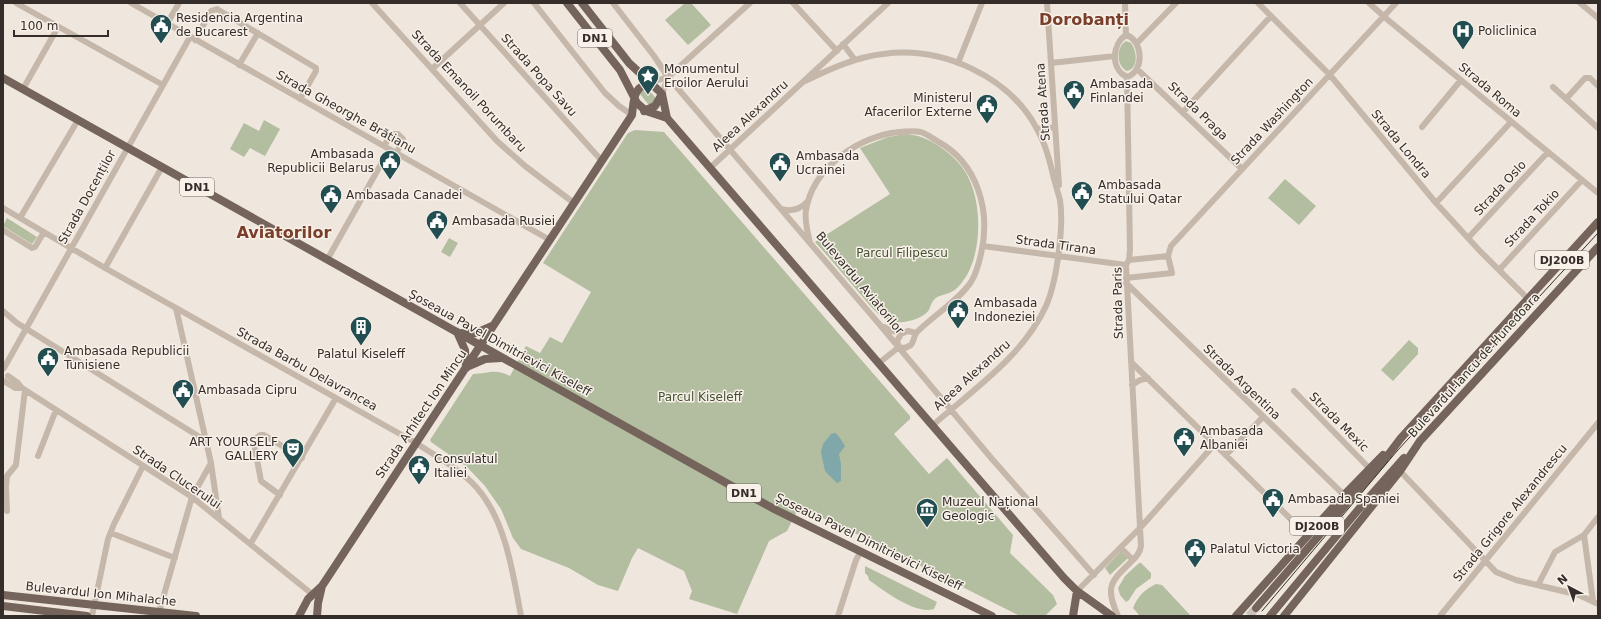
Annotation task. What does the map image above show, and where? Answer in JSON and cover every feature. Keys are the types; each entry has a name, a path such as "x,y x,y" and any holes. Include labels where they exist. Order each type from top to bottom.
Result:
{"main road":[{"name":"DN1","path":"568,3 622,73 634,99"},
{"name":"DN1","path":"582,3 631,64 652,82 662,94 667,118 1064,578 1077,591 1112,616"},
{"name":"Șoseaua Pavel Dimitrievici Kiseleff","path":"3,78 736,489 992,616"},
{"path":"652,82 639,87 634,99 646,111 667,118"},
{"path":"632,115 646,111 658,103 662,94"},
{"name":"Strada Arhitect Ion Mincu","path":"299,616 304,604 312,594 322,586 632,115 634,99"},
{"name":"Bulevardul Iancu de Hunedoara","path":"1236,616 1344,495 1371,470 1401,438 1527,298 1598,222"},
{"name":"Bulevardul Iancu de Hunedoara","path":"1284,616 1400,471 1420,441 1597,249"},
{"path":"495,324 476,333 457,332 465,350 466,368 485,358 504,359"},
{"path":"1270,616 1363,504 1420,441"},
{"path":"1256,608 1371,470"},
{"name":"Strada Arhitect Ion Mincu","path":"317,616 322,586"},
{"path":"1073,616 1077,591"},
{"name":"Bulevardul Ion Mihalache","path":"3,595 196,616"},
{"name":"Bulevardul Ion Mihalache","path":"3,606 87,616"}],"street":[{"path":"16,3 163,85"},
{"name":"Strada Gheorghe Brătianu","path":"131,3 550,240"},
{"path":"167,24 179,3"},
{"name":"Strada Emanoil Porumbaru","path":"372,3 510,153 574,203"},
{"name":"Strada Popa Savu","path":"460,3 602,161"},
{"path":"432,69 504,3"},
{"path":"534,3 605,93 619,106 632,115"},
{"name":"Bulevardul Aviatorilor","path":"613,3 654,56 668,77 899,347 950,410 1094,574"},
{"path":"652,82 668,77 750,3"},
{"path":"793,3 837,51"},
{"name":"Aleea Alexandru","path":"710,168 888,3"},
{"path":"958,63 982,3"},
{"name":"Strada Atena","path":"1047,3 1060,200"},
{"path":"1125,3 1126,35"},
{"path":"1137,43 1176,3"},
{"name":"Strada Londra","path":"1258,3 1330,75 1436,203 1527,298"},
{"name":"Strada Roma","path":"1369,3 1598,193"},
{"name":"Strada Washington","path":"1168,256 1170,246 1396,3"},
{"path":"1580,3 1598,18"},
{"name":"Strada Docenților","path":"4,368 163,85 192,38 211,11 214,9 258,33"},
{"path":"1183,112 1271,16"},
{"path":"23,89 58,27"},
{"path":"239,65 258,33 316,68 316,71 300,99"},
{"path":"1126,35 1137,43 1139,50 1137,69 1132,75 1127,77 1117,68 1115,56 1119,41 1126,35"},
{"path":"843,44 855,60"},
{"name":"Aleea Alexandru","path":"805,81 855,60 897,52 929,56 958,63 984,75 1001,86 1024,110 1038,130 1049,158 1060,200 1061,223 1057,256 1049,298 1038,320 1026,338 1002,365 932,425"},
{"path":"1051,63 1115,56"},
{"name":"Strada Praga","path":"1137,69 1242,169"},
{"path":"662,94 668,77"},
{"name":"Strada Paris","path":"1127,77 1126,281 1140,528 1140,551 1133,560"},
{"path":"1566,99 1585,78 1590,78 1598,86"},
{"path":"1422,127 1461,80"},
{"path":"1553,87 1598,128"},
{"path":"20,218 78,120"},
{"path":"1436,203 1511,122"},
{"path":"1038,130 1055,127"},
{"path":"811,244 806,215 808,201 820,178 833,163 856,145 880,136 904,131 922,132 955,153 966,165 975,181 984,211 985,226 983,246 977,269 971,282 962,292 916,333 911,345 905,348 899,347 879,364"},
{"path":"327,260 386,148 391,134 398,134 403,139 396,154"},
{"name":"Strada Oslo","path":"1468,238 1548,152"},
{"path":"105,268 162,167"},
{"name":"Strada Tokio","path":"1499,270 1582,180"},
{"path":"781,209 791,211 808,201"},
{"name":"Strada Barbu Delavrancea","path":"4,210 416,443 468,479 477,488 491,507 500,526 507,550 521,616"},
{"path":"3,230 32,248 35,247 44,232"},
{"name":"Strada Tirana","path":"983,246 1057,256 1127,262"},
{"path":"1126,281 1172,273 1168,256 1127,262"},
{"name":"Strada Argentina","path":"1126,281 1344,495"},
{"path":"176,308 211,464 219,518"},
{"path":"3,311 11,319 26,329 206,441"},
{"path":"880,325 892,331 908,331 916,333"},
{"path":"899,347 898,337 904,332"},
{"path":"1131,362 1308,536"},
{"path":"4,368 7,371 5,380"},
{"path":"1132,385 1140,380 1148,378"},
{"name":"Strada Clucerului","path":"5,380 15,388 24,389 192,497 251,543 312,594"},
{"path":"7,511 5,476 16,465 24,389"},
{"name":"Strada Mexic","path":"1294,391 1371,470"},
{"path":"251,543 336,398"},
{"path":"38,456 56,410"},
{"path":"1226,455 1263,417"},
{"name":"Strada Grigore Alexandrescu","path":"1440,616 1598,423"},
{"path":"280,495 264,484 259,478 254,440 260,435 264,435 302,458"},
{"path":"1077,591 1140,528 1216,444"},
{"path":"160,612 192,497 211,464"},
{"path":"92,616 111,533 143,466"},
{"path":"1400,471 1496,572 1505,577 1579,595 1595,603"},
{"path":"1538,585 1555,552 1584,535 1595,525 1598,517"},
{"path":"111,533 175,558"},
{"path":"1584,535 1595,603"},
{"path":"1118,616 1111,599 1112,583 1133,560 1121,548"},
{"path":"838,616 856,560 861,551"}],"green space":[{"path":"685,3 691,3 711,25 688,45 665,20"},
{"path":"1126,41 1131,43 1136,55 1134,66 1127,71 1123,69 1119,61 1120,48"},
{"path":"647,88 655,97 655,100 651,104 648,104 640,94 640,91"},
{"path":"264,120 280,129 265,156 250,148 244,157 230,149 244,123 259,131"},
{"name":"Parcul Kiseleff","path":"635,130 664,132 910,416 910,419 894,434 929,474 947,458 1013,535 1010,553 1053,595 1057,604 1045,616 1020,616 867,539 799,507 787,531 769,541 737,614 689,599 692,591 684,571 638,548 632,558 618,591 598,585 569,568 521,549 513,538 501,509 485,486 467,467 430,440 473,374 500,372 510,376 526,346 540,353 550,337 562,343 591,292 543,263 628,133"},
{"name":"Parcul Filipescu","path":"906,134 919,136 934,143 941,147 959,163 967,175 975,198 978,211 978,239 972,264 960,285 954,291 939,296 935,299 929,310 921,317 910,321 898,322 887,320 874,310 815,242 890,194 860,148 888,137"},
{"path":"1285,179 1316,206 1299,225 1268,198"},
{"path":"7,218 37,237 32,244 3,226"},
{"path":"449,238 458,243 450,257 441,252"},
{"path":"1409,340 1418,348 1418,354 1393,381 1381,370"},
{"path":"1121,551 1128,558 1110,575 1105,568"},
{"path":"1139,563 1141,563 1151,573 1151,578 1136,589 1126,602 1120,595 1118,588 1125,576"},
{"path":"865,566 937,602 934,609 918,609 891,596 869,580 865,573"},
{"path":"1156,584 1162,585 1191,616 1140,616 1133,608 1135,604 1142,594"}],"water":[{"path":"835,433 845,446 839,454 841,464 841,481 837,483 825,471 821,452 823,444 831,434"}],"tunnel":[{"path":"1249,616 1256,608"}],"tram line":[{"path":"1262,611 1397,451 1598,233"}],"place":[{"name":"Residencia Argentina de Bucarest","path":"161,44"},
{"name":"Policlinica","path":"1463,50"},
{"name":"Monumentul Eroilor Aerului","path":"648,96"},
{"name":"Ambasada Finlandei","path":"1074,110"},
{"name":"Ministerul Afacerilor Externe","path":"987,124"},
{"name":"Ambasada Republicii Belarus","path":"390,180"},
{"name":"Ambasada Ucrainei","path":"780,182"},
{"name":"Ambasada Statului Qatar","path":"1082,212"},
{"name":"Ambasada Canadei","path":"331,214"},
{"name":"Ambasada Rusiei","path":"437,240"},
{"name":"Ambasada Indoneziei","path":"958,330"},
{"name":"Palatul Kiseleff","path":"361,346"},
{"name":"Ambasada Republicii Tunisiene","path":"48,378"},
{"name":"Ambasada Cipru","path":"183,410"},
{"name":"Ambasada Albaniei","path":"1184,458"},
{"name":"ART YOURSELF GALLERY","path":"293,468"},
{"name":"Consulatul Italiei","path":"419,486"},
{"name":"Ambasada Spaniei","path":"1273,518"},
{"name":"Muzeul Național Geologic","path":"927,528"},
{"name":"Palatul Victoria","path":"1195,568"}],"district":[{"name":"Dorobanți","path":"1084,19"},
{"name":"Aviatorilor","path":"284,232"}]}
